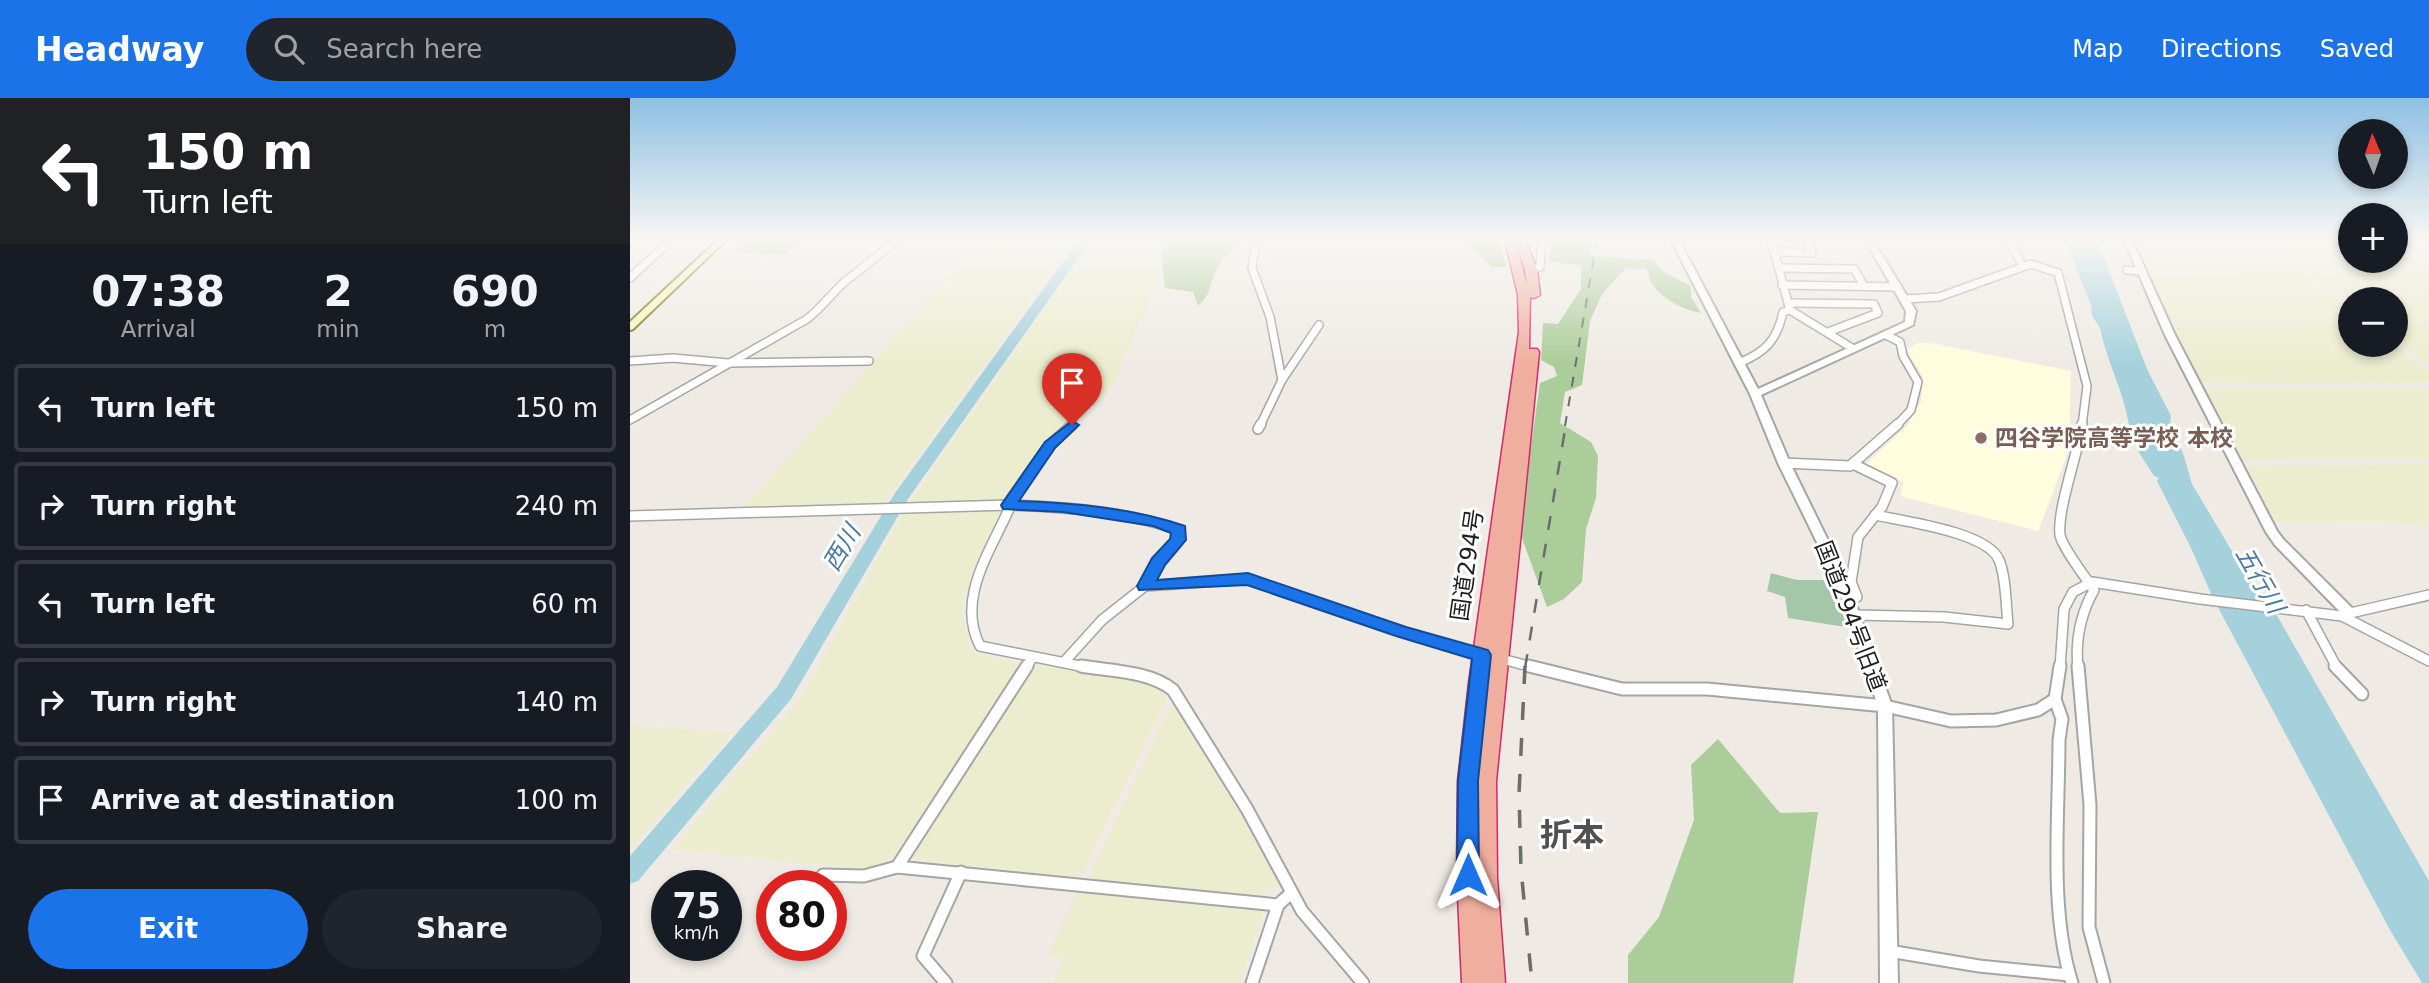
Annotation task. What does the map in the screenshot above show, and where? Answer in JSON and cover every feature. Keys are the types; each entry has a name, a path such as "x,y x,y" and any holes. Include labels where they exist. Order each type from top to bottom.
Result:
{"highway":[{"name":"国道294号","path":"1493,983 1486,878 1490,656 1524,332 1524,295 1521,281"},
{"name":"国道294号","path":"1475,983 1468,875 1468,781 1490,656 1535,333 1532,281"}],"main road":[{"path":"630,327 678,281"}],"street":[{"path":"630,420 807,320 846,281"},
{"path":"1253,281 1267,310 1282,380"},
{"name":"国道294号旧道","path":"1696,281 1755,394 1784,463 1850,600 1885,706 1889,983"},
{"path":"1782,281 1788,306 1852,348"},
{"path":"1861,281 1864,286"},
{"path":"1755,394 1910,323 1912,314 1894,281"},
{"path":"1905,299 1930,299 1952,294 1983,281"},
{"path":"2060,281 2087,386 2078,452 2063,508 2060,537 2072,559 2092,582 2094,590 2083,610 2077,645 2091,831 2089,927 2104,983"},
{"path":"2147,281 2170,335 2279,542 2345,614 2429,661"},
{"path":"1783,285 1898,287"},
{"path":"1788,306 1874,304 1878,313 1828,332"},
{"path":"1739,363 1758,355 1774,342 1782,314 1788,306"},
{"path":"1258,429 1282,380 1319,325"},
{"path":"1784,463 1838,467 1853,464 1906,417 1914,401 1918,383 1903,356 1900,342 1886,335"},
{"path":"630,361 869,361"},
{"path":"1072,425 1050,445 1009,505 972,592 970,602 975,637 980,646 1148,678 1163,682 1173,690 1247,809 1302,911 1363,983"},
{"path":"1850,600 1857,597 1851,582 1857,537 1889,494 1892,483 1853,464"},
{"path":"630,516 1009,505 1063,508 1156,522 1179,530 1178,540 1158,562 1145,586 1102,620 1064,663"},
{"path":"1856,615 1944,617 2008,624 1999,559 1993,550 1978,541 1875,515"},
{"path":"1145,586 1248,579 1402,632 1622,689 1707,689 1885,706 1951,721 1996,720 2038,710 2055,699"},
{"path":"1889,951 2071,979 2061,940 2060,740 2063,720 2062,709 2055,699 2063,618 2069,596 2080,587 2092,582 2200,599 2345,614 2429,594"},
{"path":"2306,610 2327,657 2345,680 2362,694"},
{"path":"897,867 1032,658"},
{"path":"847,876 864,876 897,867 1278,905"},
{"path":"946,983 923,956 961,872"},
{"path":"1252,983 1278,905 1291,893"}],"shaded area":[{"path":"945,281 1044,281 897,486 881,504 748,509 747,504"},
{"path":"1063,281 1156,281 1112,388 1043,447 1006,499 910,502"},
{"path":"2153,281 2316,281 2338,299 2338,322 2171,322"},
{"path":"2323,281 2429,281 2429,322 2408,322 2408,287 2338,287 2338,294"},
{"path":"2408,324 2429,324 2429,366 2408,349"},
{"path":"2338,325 2338,357 2408,355 2429,372 2429,383 2200,382 2173,326"},
{"name":"四谷学院高等学校 本校","path":"1917,343 1931,343 2071,371 2069,450 2038,531 1900,496 1904,482 1864,466 1907,426 1921,402 1923,377 1907,350"},
{"path":"2205,389 2429,389 2429,458 2243,460"},
{"path":"2429,464 2429,526 2378,521 2275,523 2247,466"},
{"path":"1003,510 975,567 961,606 969,643 976,654 1022,663 899,851 886,862 868,868 847,868 673,849 802,696 903,513"},
{"path":"1771,573 1797,580 1834,580 1852,628 1788,618 1785,597 1767,591"},
{"path":"1037,664 1157,686 1167,699 1079,879 909,859"},
{"path":"1169,708 1177,708 1279,879 1276,890 1264,888 1261,897 1088,878"},
{"path":"630,724 731,733 630,849"},
{"path":"1078,892 1264,911 1240,983 1053,983 1066,958 1048,955"}],"green space":[{"path":"1164,281 1212,281 1208,294 1198,306 1193,292 1165,288"},
{"path":"1581,281 1614,281 1602,294 1590,321 1582,385 1565,392 1560,423 1591,442 1598,456 1596,498 1586,529 1582,582 1564,599 1547,607 1519,530 1540,383 1557,376 1554,367 1541,360 1543,323 1558,324 1581,289"},
{"path":"1682,281 1691,286 1691,297 1701,313 1681,307 1662,295 1652,283"},
{"path":"1718,739 1780,813 1818,812 1793,983 1628,983 1628,955 1659,917 1694,820 1691,765"}],"water":[{"path":"2081,281 2113,281 2147,369 2171,416 2170,425 2184,456 2192,484 2257,593 2275,612 2429,881 2429,983 2422,983 2390,930 2213,598 2157,481 2159,478 2154,476 2138,451 2139,444 2131,430 2122,427 2129,425 2123,401 2100,329 2092,315 2092,308"}],"waterway":[{"name":"西川","path":"630,873 784,693 901,497 1055,281"}],"railway":[{"path":"1565,426 1590,281"},
{"path":"1525,668 1566,424"},
{"path":"1525,666 1519,794 1521,869 1532,983"}],"place":[{"name":"四谷学院高等学校 本校","path":"1981,438"}],"district":[{"name":"折本","path":"1572,835"}],"route":[{"path":"1072,425 1050,445 1009,505 1063,508 1156,522 1179,530 1178,540 1158,562 1145,586 1248,579 1402,632 1482,655 1468,781 1468,875"}],"water label":[{"name":"五行川","path":"2260,580"}]}
